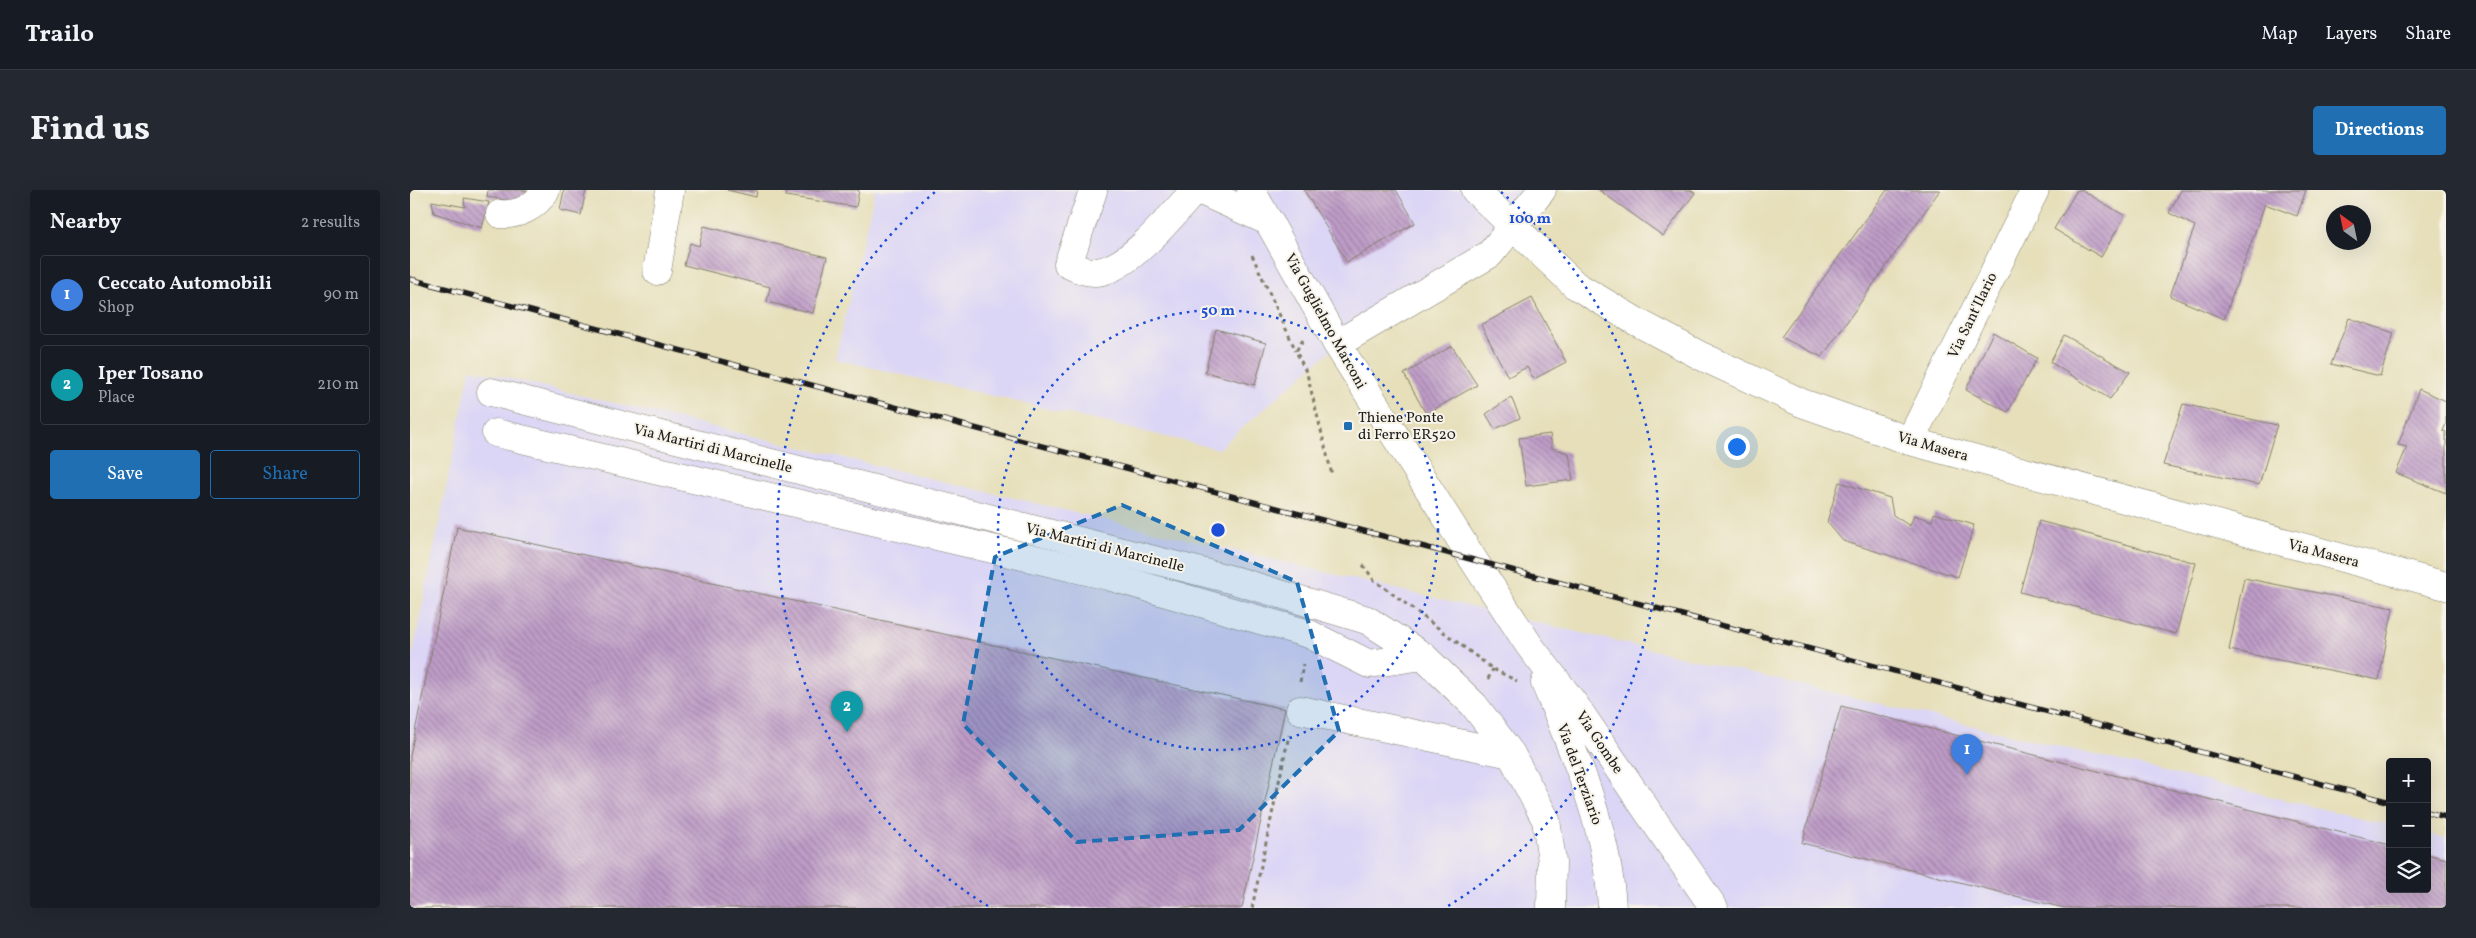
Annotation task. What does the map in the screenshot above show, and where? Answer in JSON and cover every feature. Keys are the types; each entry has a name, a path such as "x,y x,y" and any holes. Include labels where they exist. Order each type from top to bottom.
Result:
{"street":[{"path":"500,214 509,215 533,206 546,190"},
{"path":"657,271 670,190"},
{"path":"1090,190 1068,264 1086,271 1102,271 1121,263 1155,234 1189,193 1270,222"},
{"name":"Via Guglielmo Marconi","path":"1251,190 1337,344 1485,577"},
{"name":"Via Masera","path":"1475,190 1575,285 1637,322 1701,356 1802,402 1910,441 2446,586"},
{"path":"1337,344 1490,254 1542,190"},
{"name":"Via Sant'Ilario","path":"1910,441 2035,190"},
{"name":"Via Martiri di Marcinelle","path":"491,392 1237,581 1367,620 1423,656 1474,705 1511,754 1546,820 1552,861 1550,908"},
{"path":"496,433 1108,576 1309,634 1370,664 1423,656"},
{"name":"Via Gombe","path":"1485,577 1529,644 1574,704 1714,908"},
{"name":"Via del Terziario","path":"1529,644 1571,744 1600,824 1612,908"},
{"path":"1296,709 1511,754"}],"path":[{"path":"1250,252 1307,374 1332,475"},
{"path":"1296,351 1319,310"},
{"path":"1363,565 1374,580 1493,669"},
{"path":"1252,908 1296,709 1309,634"}],"highlighted area":[{"path":"1122,505 1297,582 1339,731 1239,830 1077,842 963,724 995,557"}],"shaded area":[{"path":"875,190 1535,190 1507,226 1355,329 1218,449 835,359"},
{"path":"470,369 2386,824 2386,893 2431,893 2431,835 2446,838 2446,908 410,908 410,668"}],"building":[{"path":"488,190 526,190 524,203 487,197"},
{"path":"564,190 586,190 581,215 560,210"},
{"path":"727,190 757,190 756,197"},
{"path":"787,190 859,190 856,207 786,196"},
{"path":"1304,190 1396,190 1415,223 1347,262"},
{"path":"1599,190 1690,190 1695,193 1663,236"},
{"path":"1887,190 1940,190 1822,357 1781,337"},
{"path":"2077,190 2082,190 2125,216 2101,257 2054,229"},
{"path":"2181,190 2306,190 2297,216 2265,204 2224,319 2170,296 2195,226 2169,213"},
{"path":"464,198 489,202 482,228 434,213 432,201 465,207"},
{"path":"704,226 827,257 813,313 767,302 770,287 684,265 690,243 699,246"},
{"path":"1532,298 1566,362 1534,379 1527,367 1508,377 1481,325"},
{"path":"2349,318 2394,333 2380,376 2331,364"},
{"path":"1216,329 1266,343 1255,385 1205,372"},
{"path":"1993,332 2037,358 2008,412 1966,390"},
{"path":"2064,335 2130,372 2110,399 2050,362"},
{"path":"1452,346 1477,385 1426,414 1404,374"},
{"path":"2419,389 2446,401 2446,424 2443,431 2446,432 2446,493 2396,473 2407,447 2398,445"},
{"path":"1511,397 1520,418 1495,429 1486,414"},
{"path":"2183,404 2277,425 2259,485 2163,465"},
{"path":"1550,434 1552,448 1569,453 1573,480 1526,486 1519,438"},
{"path":"1839,482 1890,498 1893,515 1910,526 1914,515 1932,521 1934,513 1974,525 1958,577 1843,541 1827,522"},
{"path":"2039,521 2196,563 2176,634 2020,592"},
{"path":"457,527 1285,709 1242,908 410,908 410,756"},
{"path":"2244,578 2393,608 2379,680 2229,650"},
{"path":"1841,706 2386,844 2386,893 2431,893 2431,855 2446,859 2446,908 2064,908 1802,843"}],"railway":[{"path":"410,279 2386,801"},
{"path":"2431,813 2446,817"}],"place":[{"name":"Thiene Ponte di Ferro ER520","path":"1348,426"},
{"name":"Iper Tosano","path":"847,732"},
{"name":"Ceccato Automobili","path":"1967,775"}]}
